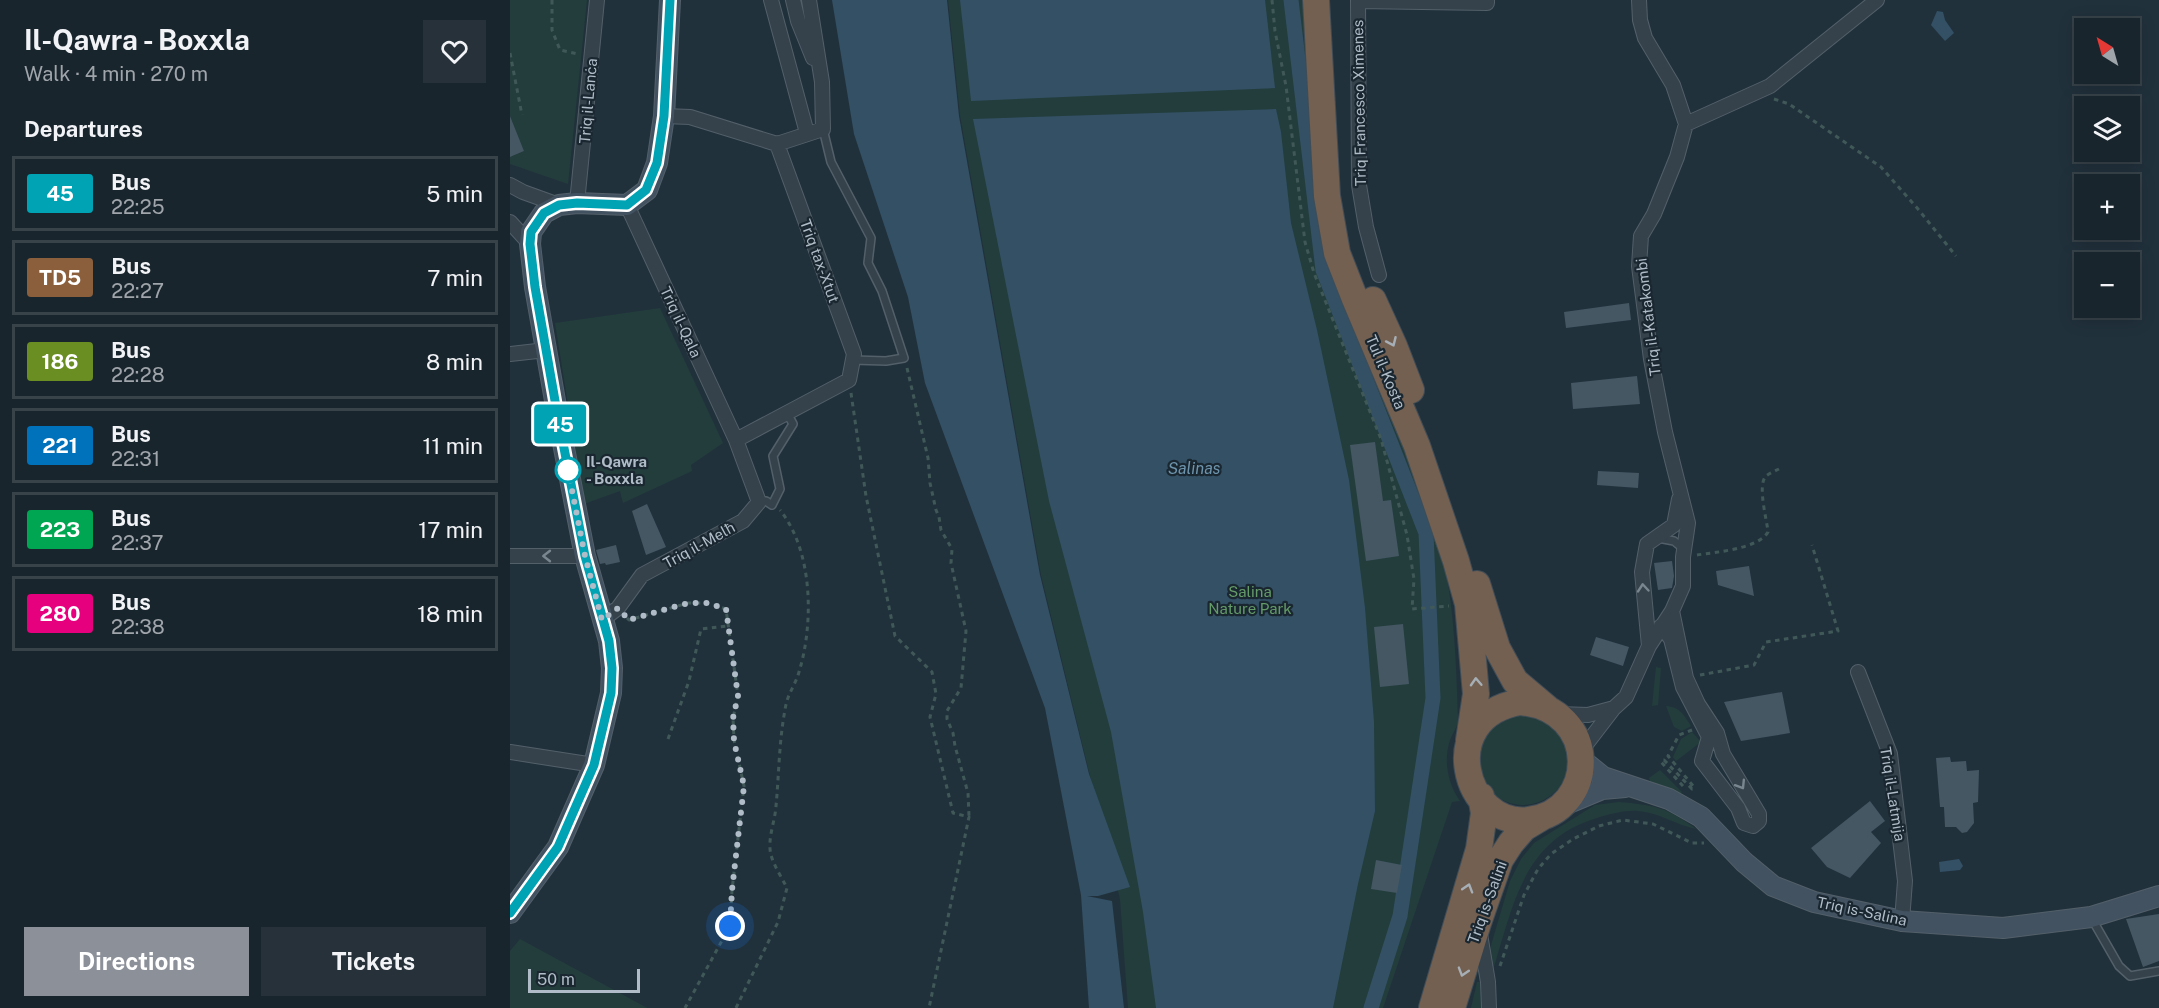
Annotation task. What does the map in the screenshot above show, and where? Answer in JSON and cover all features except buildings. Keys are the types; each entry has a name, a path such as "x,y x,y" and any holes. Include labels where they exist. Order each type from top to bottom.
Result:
{"highway":[{"name":"Tul il-Kosta","path":"1316,0 1327,196 1337,253 1417,446 1468,604 1476,694 1469,740"},
{"name":"Tul il-Kosta","path":"1327,0 1336,175 1345,234 1355,262 1394,346 1446,481 1497,648 1515,681 1552,711"},
{"path":"1520,702 1534,704 1552,711 1575,734 1581,755 1579,778 1571,794 1553,811 1529,820 1510,819 1493,812 1470,778 1466,756 1469,740 1494,710 1520,702"},
{"name":"Triq is-Salini","path":"1432,1008 1479,849 1484,813 1481,796"},
{"name":"Triq is-Salini","path":"1452,1008 1500,860 1524,828 1553,811"}],"street":[{"name":"Triq il-Lanċa","path":"568,204 592,58 597,0"},
{"path":"510,185 523,192 568,204 627,205 646,190 657,163 664,116 670,0"},
{"path":"771,0 807,133"},
{"path":"793,0 798,21 822,82"},
{"path":"664,116 690,117 777,144 823,129 822,82 809,0"},
{"path":"1639,0 1640,20 1645,38 1673,85 1686,124 1770,86 1877,0"},
{"path":"1358,1 1487,1"},
{"name":"Triq Francesco Ximenes","path":"1358,1 1359,185 1366,227 1379,275"},
{"name":"Triq il-Katakombi","path":"1581,755 1614,708 1626,697 1648,646 1672,611 1683,586 1688,523 1651,359 1639,266 1641,236 1677,157 1686,124"},
{"name":"Triq tax-Xtut","path":"777,144 854,354 849,380"},
{"path":"510,913 558,847 594,765 611,693 612,668 609,641 585,556 535,287 517,233 531,232 544,213 568,204"},
{"name":"Triq il-Qala","path":"627,205 736,440"},
{"path":"510,354 546,350"},
{"path":"765,504 736,440 849,380"},
{"name":"Triq il-Katakombi","path":"1648,646 1641,572 1647,544 1674,525 1680,494"},
{"name":"Triq il-Melħ","path":"602,620 618,608 642,576 743,521 765,504"},
{"path":"510,556 585,556"},
{"path":"1661,626 1671,639 1683,687 1709,738 1702,761 1738,808 1744,823 1753,826 1759,821 1760,814 1722,754 1717,732 1698,704 1686,678 1672,611"},
{"name":"Triq il-Latmija","path":"1858,672 1890,754 1905,881 1902,921"},
{"path":"1552,711 1588,715 1614,708"},
{"path":"510,752 594,765"},
{"name":"Triq is-Salina","path":"1581,755 1603,777 1669,799 1701,817 1744,861 1773,886 1814,902 1902,921 2003,928 2091,917 2159,896"},
{"name":"Triq is-Salina","path":"1553,811 1602,789 1634,786"},
{"path":"2119,910 2142,913 2159,909"},
{"path":"1478,923 1488,982 1489,1008"}],"lane":[{"path":"823,129 831,162 871,238 868,262 882,291 904,357 886,361 853,360"},
{"path":"765,504 780,489 773,456 793,424 787,413"},
{"path":"1655,538 1674,541 1684,554"},
{"path":"2091,917 2119,966 2130,976 2159,970"}],"path":[{"path":"552,0 552,30 560,50 592,58"},
{"path":"510,53 522,115"},
{"path":"1755,93 1789,104 1881,167 1956,256"},
{"path":"904,357 928,458 930,483 941,530 952,549 951,563 966,631 961,688 947,711 947,718 968,793 969,817 929,1008"},
{"path":"849,380 866,496 895,636 932,672 936,694 930,717 953,813 969,817"},
{"path":"1684,554 1731,550 1765,538 1768,532 1763,505 1764,480 1767,475 1779,469"},
{"path":"736,1008 778,922 785,901 787,888 771,858 770,846 776,809 784,712 788,694 799,674 809,605 805,574 797,541 790,524 780,510 765,504"},
{"path":"1686,678 1754,665 1766,642 1838,631 1812,545"},
{"path":"618,608 629,620 688,603 707,603 726,609 738,696 733,718 734,741 744,786 730,926 685,1008"},
{"path":"1412,609 1446,606"},
{"path":"668,739 689,681 701,628 727,626"},
{"path":"1689,792 1661,762 1664,760 1692,789 1694,787 1668,756 1679,735 1695,729 1699,734"},
{"path":"1499,970 1524,895 1538,869 1551,854 1573,839 1599,826 1623,820 1653,825 1692,843 1727,843"}],"green space":[{"path":"510,0 587,0 568,184 510,164 510,157 524,151 510,116"},
{"name":"Salinas","path":"948,0 1307,0 1322,181 1437,532 1451,602 1455,648 1458,719 1448,748 1447,764 1452,787 1460,801 1452,802 1383,1008 1128,1008 1120,899 1041,575 960,115"},
{"path":"660,308 723,443 691,465 692,471 623,503 620,491 584,504 555,323"},
{"path":"1656,667 1661,668 1658,705 1652,706"},
{"path":"1666,706 1678,710 1691,726 1682,731 1674,727"},
{"path":"1523,715 1540,719 1555,728 1564,743 1568,760 1564,777 1555,792 1540,801 1523,805 1506,801 1491,792 1482,777 1478,760 1482,743 1491,728 1506,719"},
{"path":"1692,732 1701,742 1676,761 1673,757 1681,739"},
{"path":"1660,770 1682,792 1680,794 1650,781 1649,778"},
{"path":"1619,802 1659,808 1677,816 1696,829 1653,814 1628,811 1597,818 1572,828 1552,842 1536,859 1524,879 1492,973 1489,952 1510,881 1521,859 1534,843 1595,805"},
{"path":"520,939 647,1008 510,1008 510,951"},
{"path":"1477,982 1480,982 1481,1008 1471,1008"}],"water":[{"path":"832,0 947,0 959,116 1040,575 1089,774 1130,887 1098,896 1087,896 1112,901 1124,1008 1089,1008 1081,895 1045,708 925,383 908,297 854,134"},
{"path":"960,0 1265,0 1275,88 971,101"},
{"path":"1937,11 1943,12 1945,20 1954,33 1945,41 1931,25"},
{"name":"Salinas","path":"1276,109 1281,132 1291,223 1317,330 1349,480 1365,608 1374,722 1375,811 1333,1008 1156,1008 1143,912 1111,732 1049,501 973,119"},
{"path":"1959,859 1963,866 1960,870 1940,872 1939,862"}],"waterway":[{"path":"1291,0 1323,270 1426,533 1433,698 1400,916 1371,1008"}],"bus line":[{"name":"45","path":"510,913 558,847 594,765 611,693 612,668 609,641 585,556 557,412 535,287 530,244 531,232 544,213 559,205 577,203 627,205 646,190 657,163 664,116 670,0"}],"place":[{"name":"Il-Qawra - Boxxla","path":"568,470"}],"route":[{"path":"568,470 585,556 602,620 618,608 629,620 688,603 707,603 726,609 738,696 733,718 734,741 744,786 730,926"}],"park label":[{"name":"Salina Nature Park","path":"1250,600"}]}
